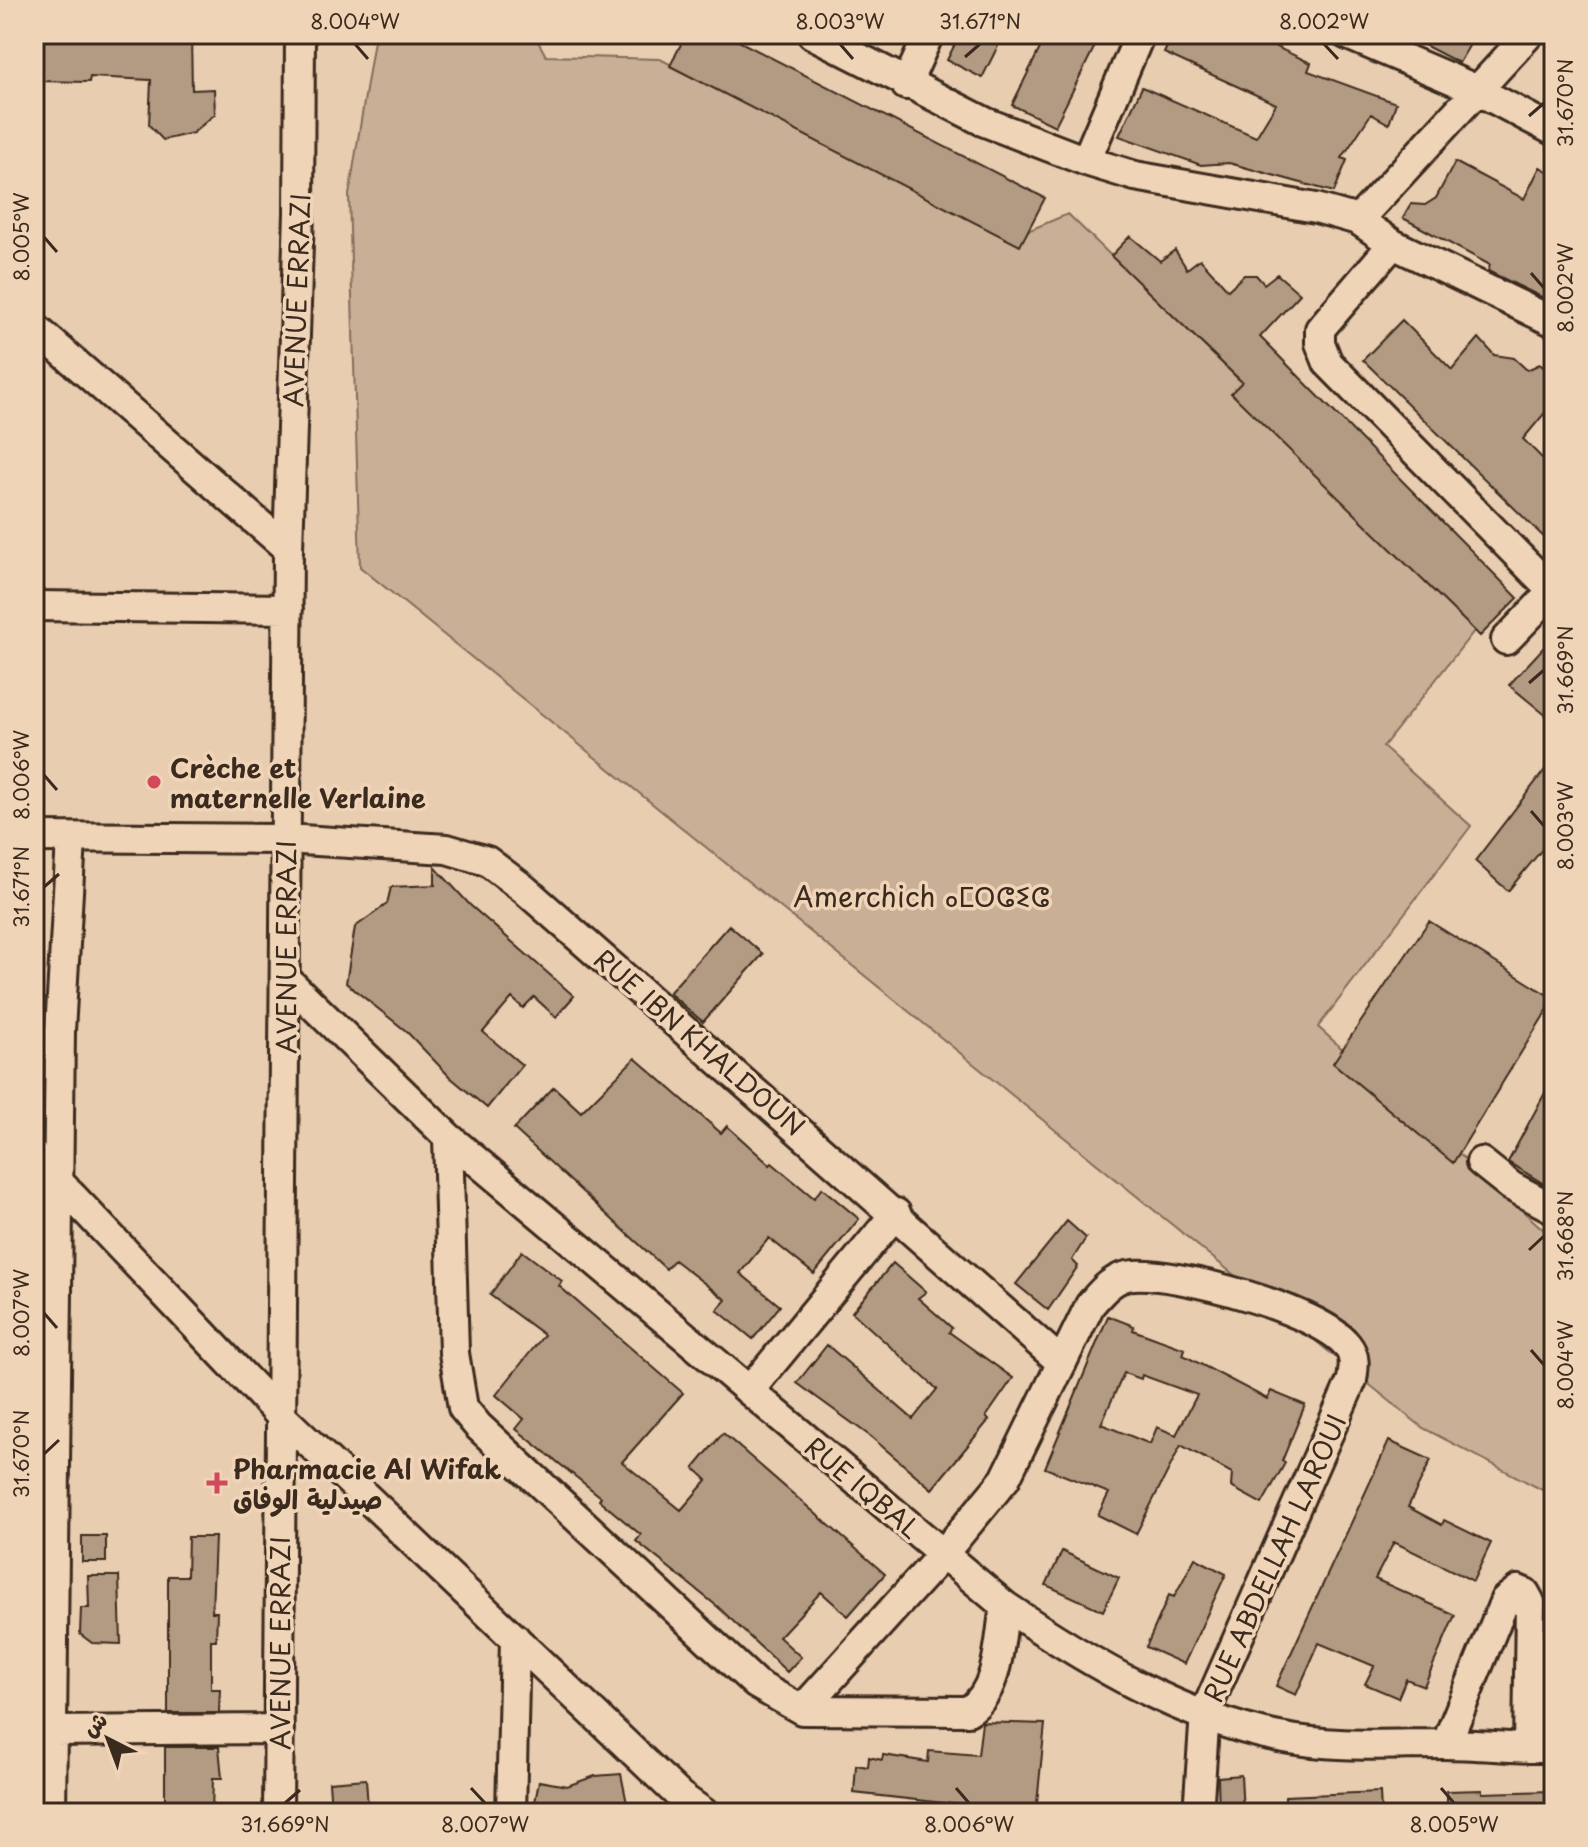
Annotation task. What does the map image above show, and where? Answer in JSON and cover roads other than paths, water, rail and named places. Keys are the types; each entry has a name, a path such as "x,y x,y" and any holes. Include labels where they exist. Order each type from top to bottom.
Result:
{"street":[{"name":"AVENUE ERRAZI","path":"278,1813 287,980 288,549 299,213 300,34"},
{"path":"812,34 906,85 985,122 1086,161 1135,176 1301,205 1358,220 1393,244 1554,322"},
{"path":"906,85 929,34"},
{"path":"1086,161 1140,34"},
{"path":"1346,34 1475,89 1554,131"},
{"path":"1358,220 1475,89 1529,34"},
{"path":"1393,244 1320,329 1320,343 1328,363 1554,591 1506,640"},
{"path":"34,327 288,549"},
{"path":"34,606 288,609"},
{"name":"RUE IBN KHALDOUN","path":"34,837 71,840 285,839 447,849 487,861 524,889 896,1213 1062,1363"},
{"path":"51,1813 60,1031 71,840"},
{"name":"RUE IQBAL","path":"287,980 448,1137 1005,1606 1062,1644 1174,1703 1276,1737 1318,1744 1541,1748"},
{"path":"448,1137 454,1353 463,1408 478,1426 756,1684 802,1710 968,1711 986,1696 993,1677 1005,1606"},
{"path":"34,1156 58,1185 280,1415 680,1796 704,1813"},
{"path":"1481,1162 1511,1186 1554,1209"},
{"path":"749,1391 896,1213"},
{"name":"RUE ABDELLAH LAROUI","path":"1062,1363 1090,1305 1108,1284 1132,1274 1188,1280 1256,1299 1324,1326 1347,1345 1355,1360 1352,1380 1344,1400 1205,1713 1198,1813"},
{"path":"802,1710 943,1554 1005,1479 1062,1363"},
{"path":"1446,1744 1505,1600 1518,1590 1525,1593 1530,1602 1541,1748"},
{"path":"511,1813 515,1638"},
{"path":"53,1731 279,1729"}],"place":[{"name":"Crèche et maternelle Verlaine","path":"154,782"},
{"name":"Pharmacie Al Wifak صيدلية الوفاق","path":"217,1483"}],"district":[{"name":"Amerchich ⴰⵎⵔⵛⵉⵛ","path":"922,895"}]}
